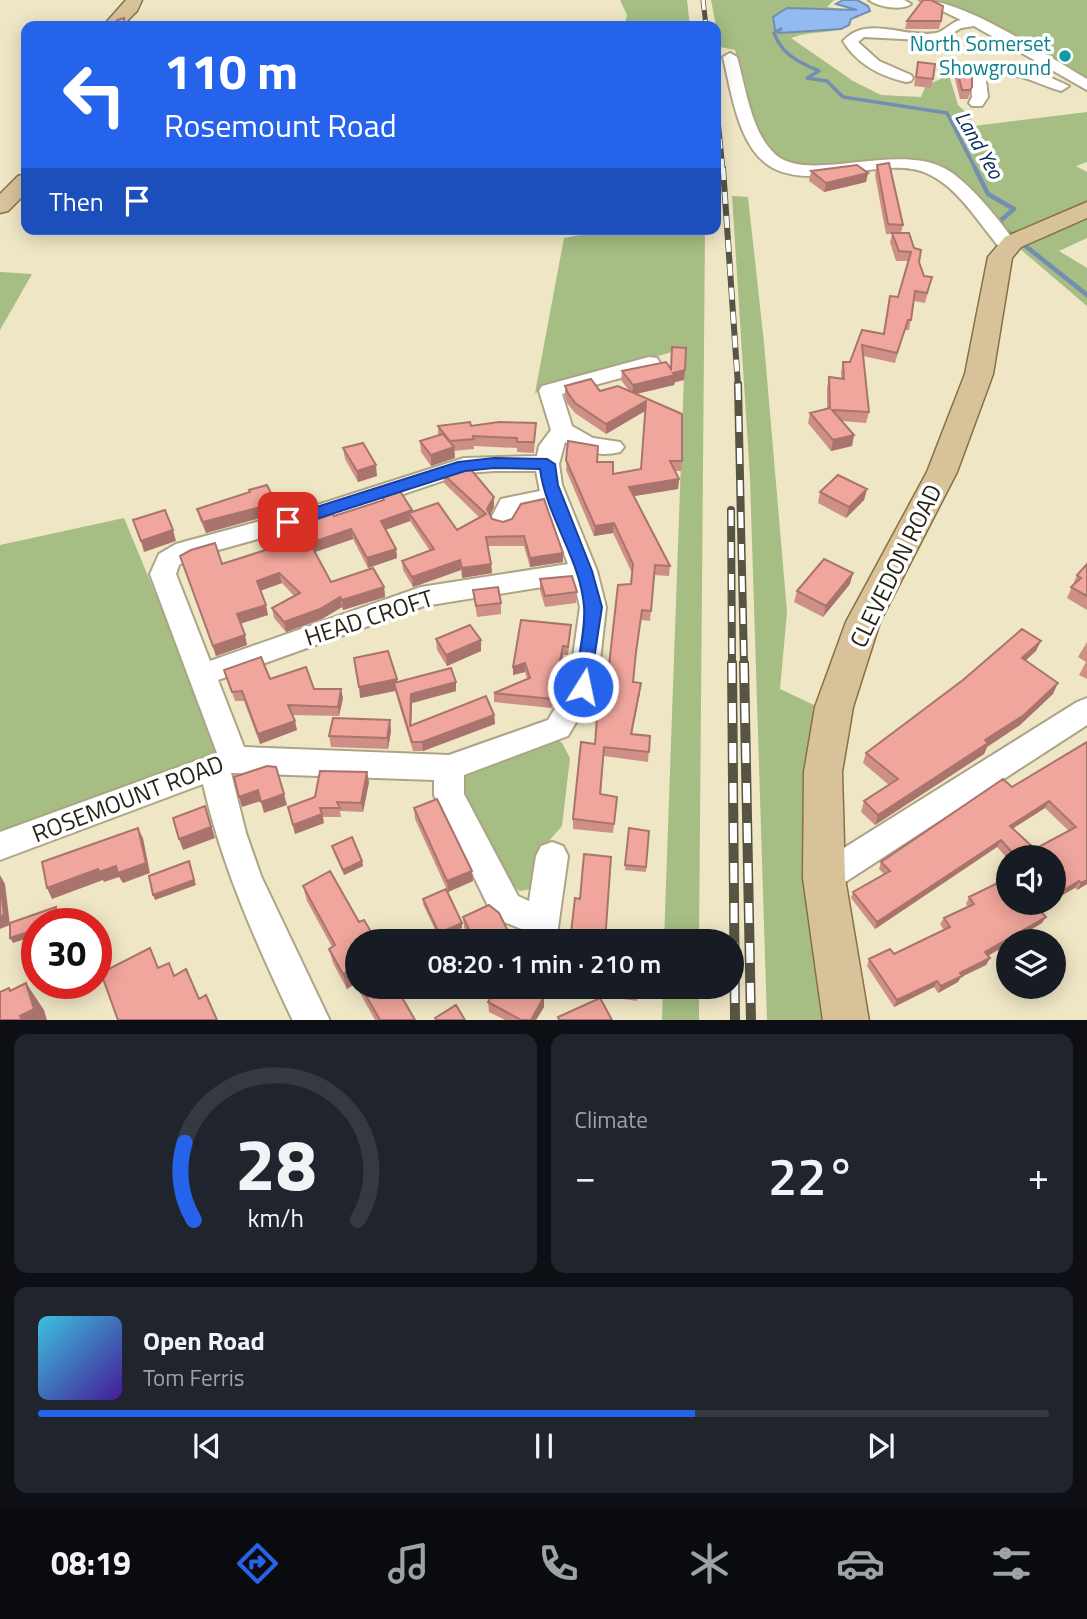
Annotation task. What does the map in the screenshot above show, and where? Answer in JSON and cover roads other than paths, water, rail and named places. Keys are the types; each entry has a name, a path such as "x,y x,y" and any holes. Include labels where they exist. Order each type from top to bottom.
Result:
{"main road":[{"path":"117,21 134,0"},
{"path":"0,206 21,186"},
{"path":"1015,242 1087,209"},
{"name":"CLEVEDON ROAD","path":"846,1020 824,878 823,772 834,707 863,622 902,552 951,450 979,374 1000,257 1015,242"}],"street":[{"path":"876,0 904,4"},
{"path":"927,0 976,22 1086,84"},
{"path":"905,78 878,66 858,52 850,41 861,33 940,37 957,25 976,22"},
{"path":"730,57 747,122 764,152 775,163 783,167 817,169 880,163 931,168 976,206 991,228 1015,242"},
{"path":"978,103 978,79 986,74 1031,72 1063,87 1086,84"},
{"path":"612,447 588,444 562,430 550,391 649,363"},
{"path":"547,464 551,446 562,430"},
{"name":"ROSEMOUNT ROAD","path":"0,846 224,763 449,768 558,727 583,687 593,607 584,571 554,496 547,464 494,463 464,466 314,515 185,550 168,561 163,574 220,726 224,763 236,851 271,939 312,1020"},
{"path":"502,520 510,505 554,496"},
{"name":"HEAD CROFT","path":"201,675 421,597 584,571"},
{"path":"824,878 1087,710"},
{"path":"449,768 449,795 506,906 537,929"},
{"path":"541,929 552,856"}],"water":[{"path":"843,0 857,0 868,6 870,11 851,19 849,25 841,29 779,33 775,30 773,17 787,8 857,10 836,4"}],"waterway":[{"name":"Land Yeo","path":"781,29 774,33 786,52 819,71 807,78 827,81 843,97 947,113 976,170"},
{"name":"Land Yeo","path":"976,170 988,194 1014,209 1000,221 1003,228 1087,295"}],"railway":[{"path":"703,0 705,21"},
{"path":"721,150 723,170"},
{"path":"723,168 738,386"},
{"path":"738,384 744,664"},
{"path":"731,510 732,664"},
{"path":"732,663 735,1020"},
{"path":"744,663 751,1020"}],"place":[{"name":"North Somerset Showground","path":"1065,56"}]}
